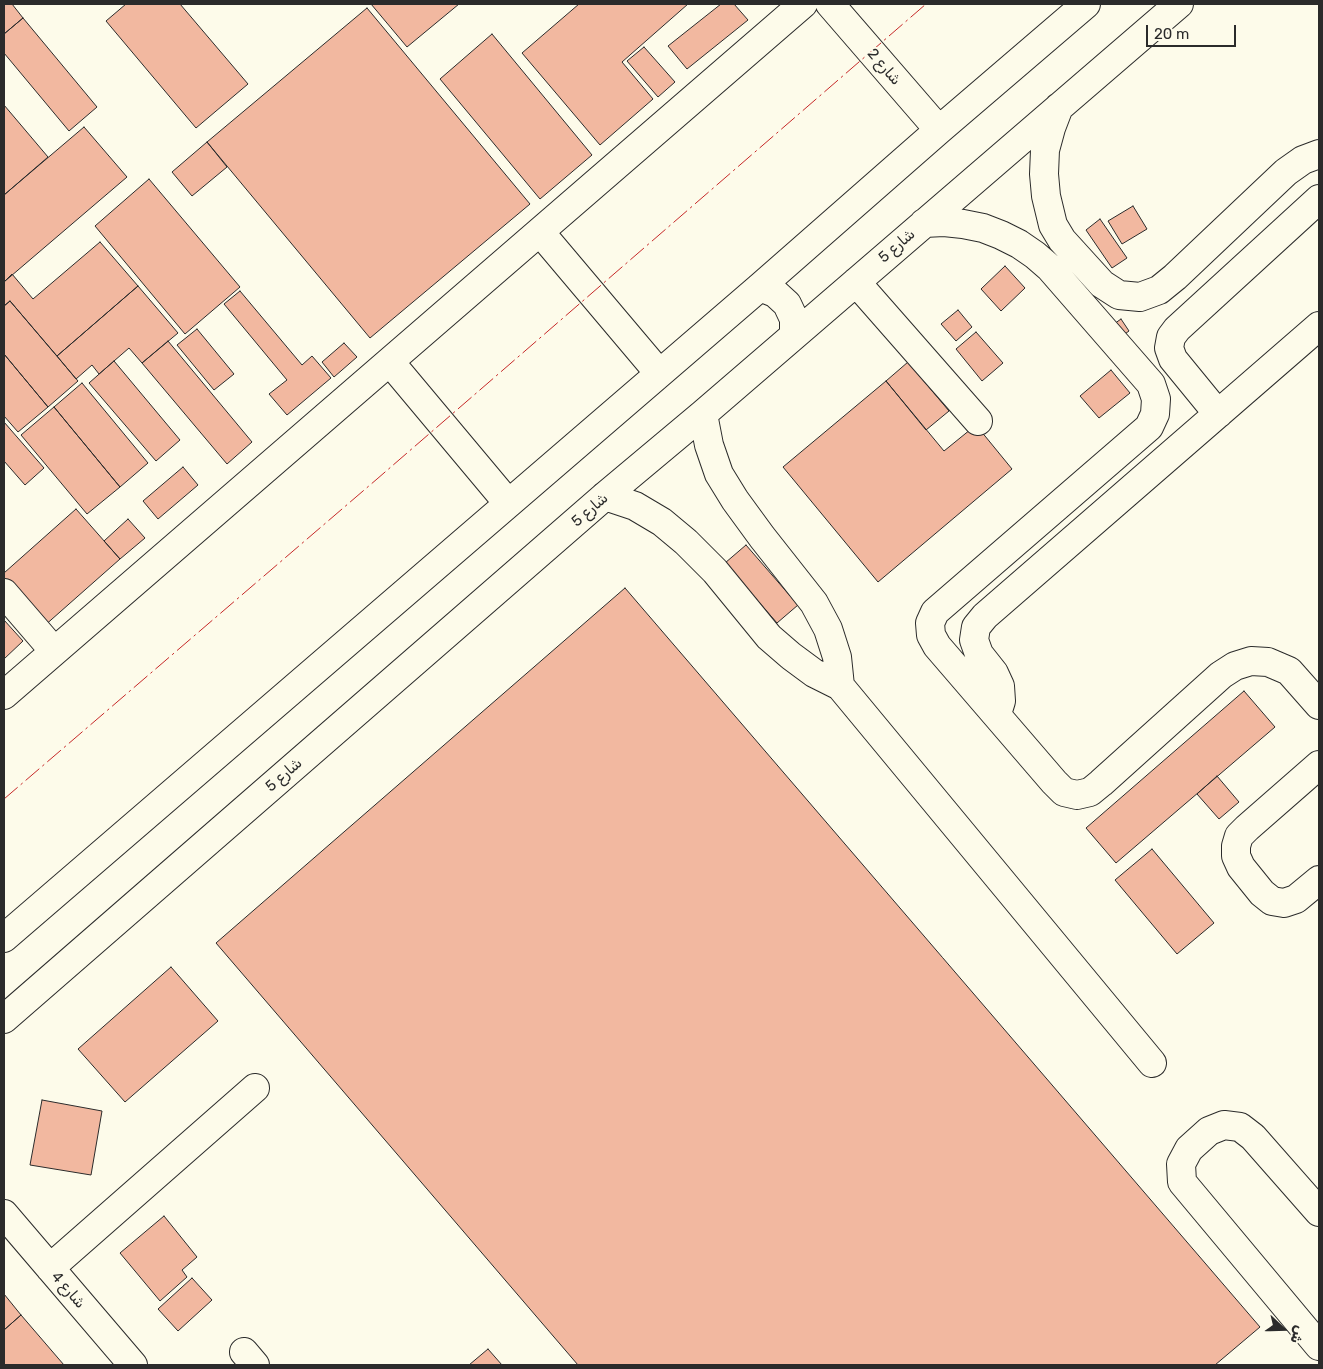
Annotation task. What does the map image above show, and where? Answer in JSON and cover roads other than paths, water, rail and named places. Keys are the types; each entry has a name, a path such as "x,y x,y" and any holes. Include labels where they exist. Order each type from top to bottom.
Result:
{"street":[{"path":"4,695 804,4"},
{"name":"شارع 2","path":"830,4 939,130"},
{"path":"4,938 1086,4"},
{"name":"شارع 5","path":"4,1019 605,496 703,414 1179,4"},
{"path":"1059,106 1046,150 1044,174 1046,196 1054,225 1062,240 1102,284 1119,294 1140,297 1159,290 1182,271 1286,172 1302,160 1319,154"},
{"path":"1218,414 1173,359 1169,348 1170,337 1319,199"},
{"path":"924,223 944,222 983,228 1010,239 1035,255 1050,268 1152,384 1156,399 1155,414 1149,427 935,612 930,623 931,635 937,646 1054,782 1064,792 1077,795 1090,792 1221,675 1235,666 1251,661 1268,662 1289,671 1319,705"},
{"path":"540,232 659,373"},
{"path":"856,282 978,422"},
{"path":"760,287 776,293 787,304 794,319 794,335"},
{"path":"997,714 1001,701 1000,686 994,673 979,654 974,640 976,627 985,616 1319,326"},
{"path":"390,362 508,503"},
{"path":"703,414 709,444 719,474 740,508 814,603 828,629 837,657 840,686"},
{"path":"605,496 635,506 662,522 686,542 715,571 770,637 814,673 840,686 1152,1063"},
{"path":"4,593 54,652"},
{"path":"1319,765 1247,828 1239,836 1236,846 1236,856 1241,866 1262,894 1272,901 1284,903 1296,899 1319,880"},
{"path":"50,1268 255,1088"},
{"path":"1319,1212 1253,1137 1240,1127 1224,1125 1209,1132 1189,1148 1181,1164 1182,1182 1319,1346"},
{"name":"شارع 4","path":"4,1214 133,1365"}]}
